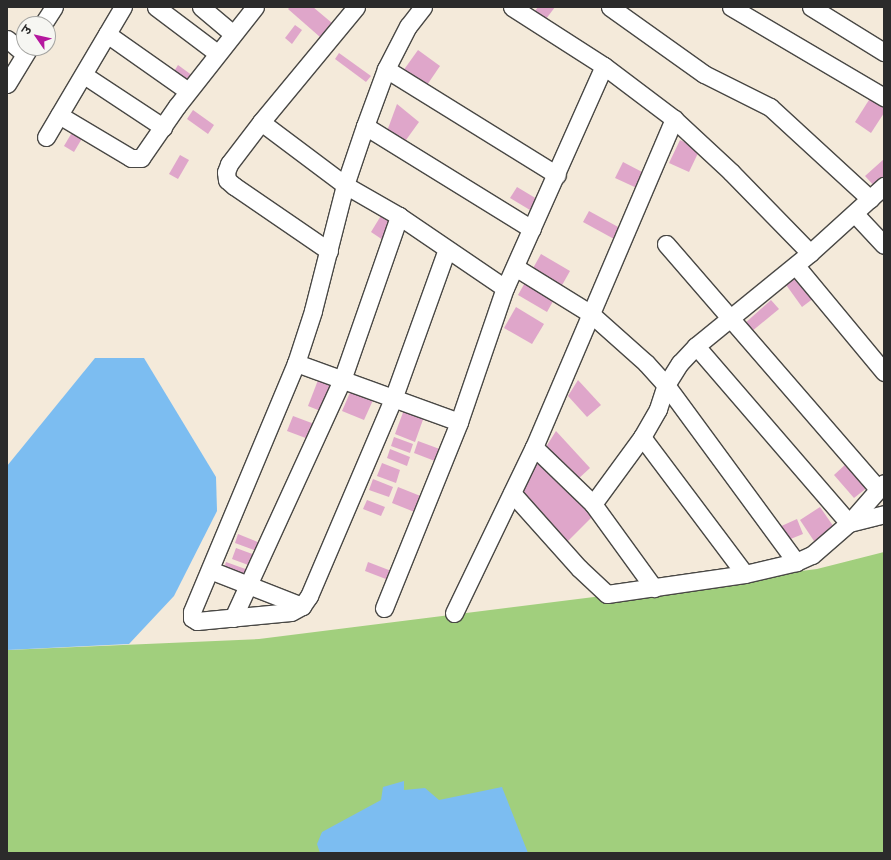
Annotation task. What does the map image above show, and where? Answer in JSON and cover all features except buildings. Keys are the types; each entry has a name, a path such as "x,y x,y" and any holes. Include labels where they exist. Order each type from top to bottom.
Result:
{"street":[{"path":"48,16 54,7"},
{"path":"46,137 123,7"},
{"path":"156,7 217,53"},
{"path":"201,7 233,34"},
{"path":"59,115 136,160 141,158 188,91 255,7"},
{"path":"329,251 227,180 229,164 261,122 356,7"},
{"path":"423,7 408,26 386,69 345,184 329,251 296,363 192,612 192,618 197,621 291,612 302,606 309,596 393,399 447,249"},
{"path":"512,7 604,66 674,119 731,172 810,253"},
{"path":"610,7 704,74 770,107 870,199"},
{"path":"731,7 884,97"},
{"path":"811,7 884,52"},
{"path":"107,34 188,91"},
{"path":"7,39 16,44"},
{"path":"7,84 24,56"},
{"path":"384,608 459,422 506,288 604,66"},
{"path":"386,69 557,175"},
{"path":"84,75 163,127"},
{"path":"454,613 534,448 674,119"},
{"path":"261,122 345,184 399,216 506,288"},
{"path":"365,126 532,229"},
{"path":"593,504 642,437 658,409 666,385 680,362 696,346 796,266 855,214 884,186"},
{"path":"855,214 884,244"},
{"path":"233,618 342,380 399,216"},
{"path":"512,493 602,592 614,594 745,574 796,562 812,555 849,523 881,486 666,244"},
{"path":"796,266 884,372"},
{"path":"515,267 591,314 619,337 666,385 796,562"},
{"path":"696,346 849,523"},
{"path":"296,363 459,422"},
{"path":"642,437 745,574"},
{"path":"534,448 593,504 654,588"},
{"path":"849,523 884,514"},
{"path":"210,570 247,586 302,606"}],"green space":[{"path":"884,552 884,853 7,853 7,650 259,639 817,569"}],"water":[{"path":"95,358 144,358 216,477 217,511 174,596 129,644 7,650 7,466"},
{"path":"404,781 404,790 425,788 439,800 502,787 528,853 320,853 317,844 322,832 381,800 383,787"}]}
